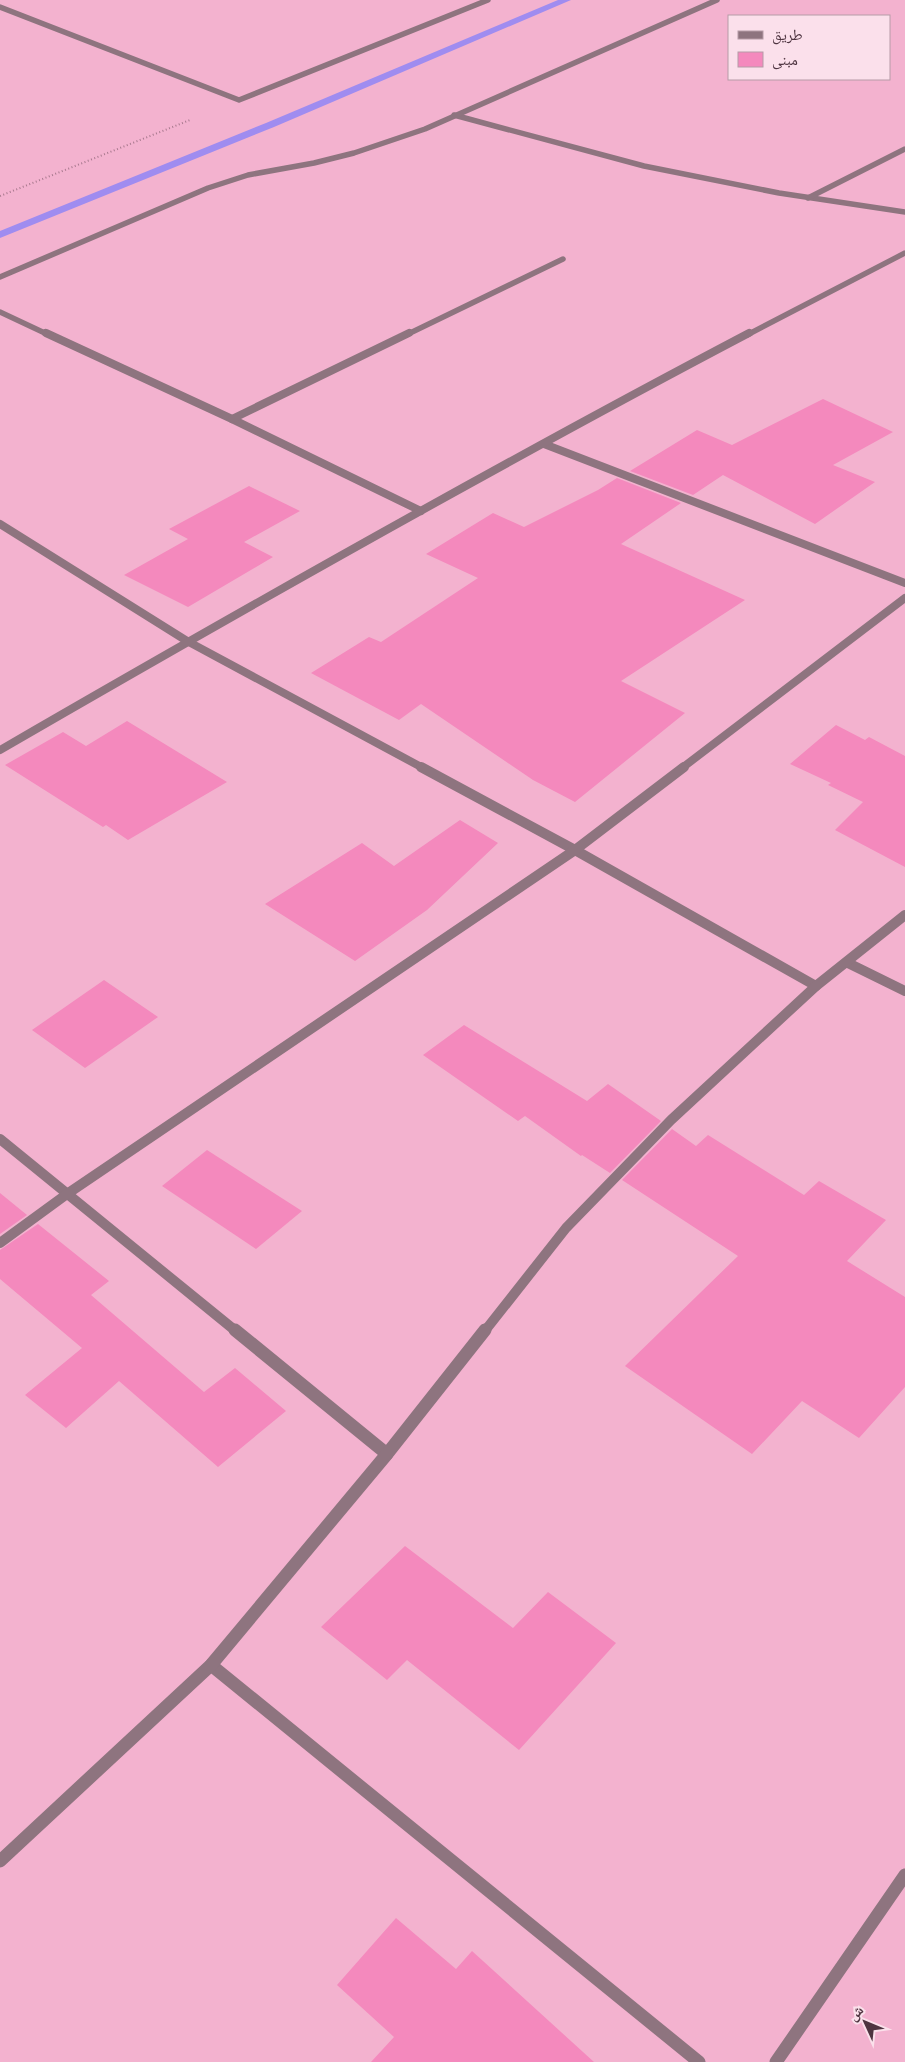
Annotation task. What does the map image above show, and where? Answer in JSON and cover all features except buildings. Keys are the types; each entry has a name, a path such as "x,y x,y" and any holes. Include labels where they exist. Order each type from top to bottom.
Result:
{"street":[{"path":"0,7 239,100 488,0"},
{"path":"0,277 208,188 248,175 314,163 391,141 717,0"},
{"path":"454,115 644,166 808,198 905,212"},
{"path":"808,198 905,149"},
{"path":"0,750 187,641 421,510 767,323 905,253"},
{"path":"232,419 563,259"},
{"path":"0,312 232,419 421,510"},
{"path":"544,444 905,583"},
{"path":"0,524 187,641 575,850 816,986"},
{"path":"0,1243 67,1194 575,850 905,598"},
{"path":"0,1861 211,1665 387,1454 566,1228 671,1120 816,986 848,963 905,915"},
{"path":"848,963 905,991"},
{"path":"0,1139 387,1454"},
{"path":"211,1665 699,2062"},
{"path":"776,2062 905,1875"}],"path":[{"path":"0,196 239,100"}],"waterway":[{"path":"0,235 270,125 566,0"}]}
